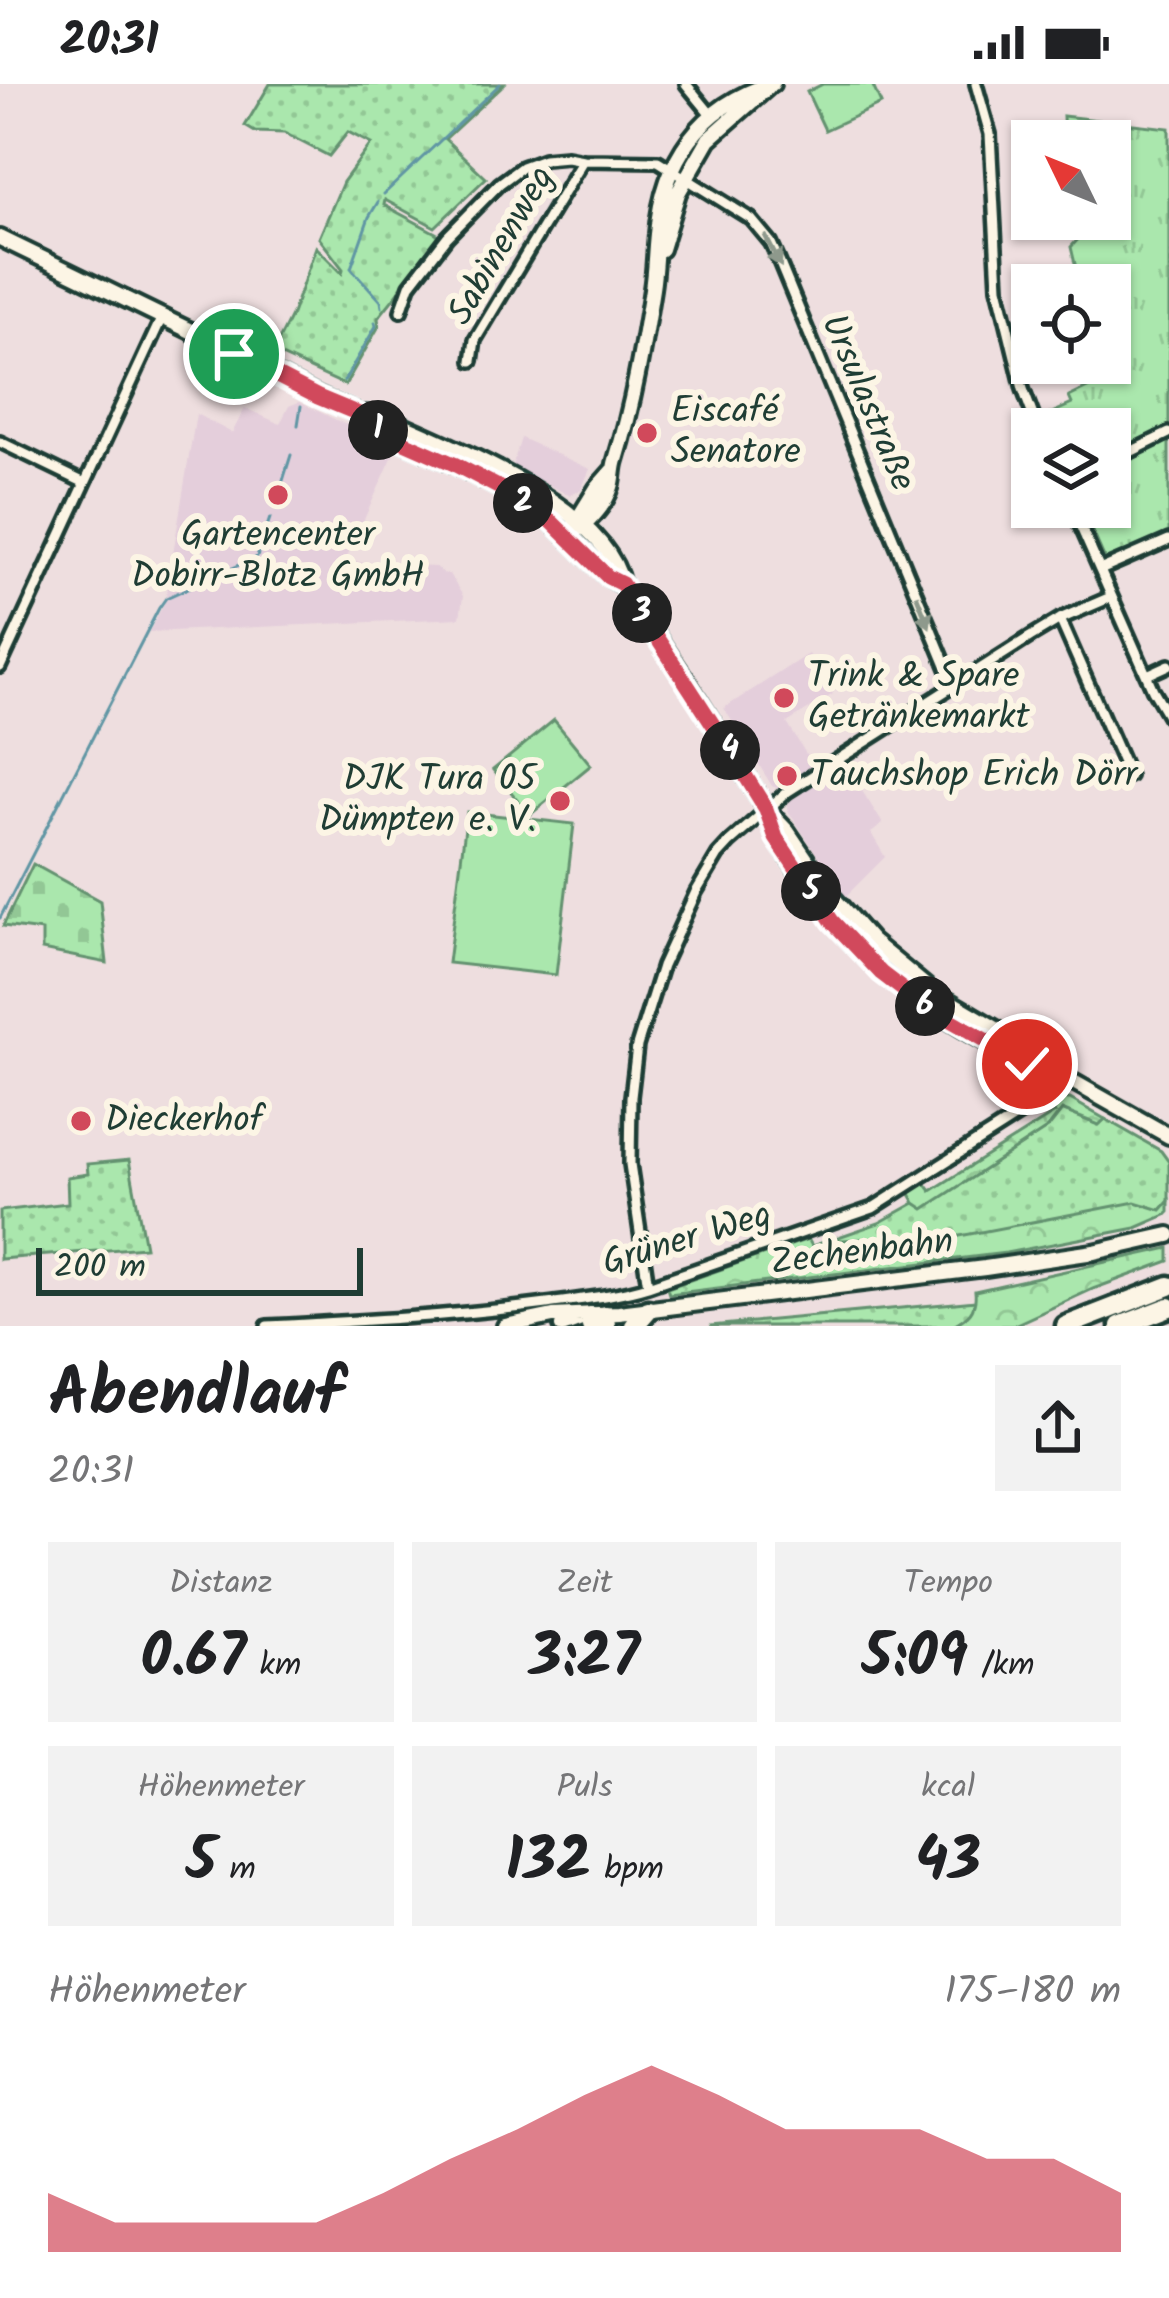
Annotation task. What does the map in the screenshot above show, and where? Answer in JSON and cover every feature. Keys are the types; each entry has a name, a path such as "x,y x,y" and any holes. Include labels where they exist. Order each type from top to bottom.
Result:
{"highway":[{"path":"1066,1326 1169,1286"},
{"path":"1120,1326 1169,1307"},
{"path":"634,1326 648,1310"}],"main road":[{"path":"569,537 599,509 611,487 646,325 660,209 672,169 694,131 717,120"},
{"path":"655,267 686,178 717,120"},
{"path":"0,238 500,488 543,516 608,577 622,584"},
{"path":"359,414 381,415 532,488 580,523 606,550 620,571 622,584 766,809 776,838 824,911 881,973 967,1032 1021,1062 1047,1067 1169,1136"},
{"name":"Zechenbahn","path":"1140,1241 1169,1224"},
{"name":"Zechenbahn","path":"562,1326 648,1310 1094,1252 1169,1235"},
{"name":"Zechenbahn","path":"505,1326 575,1314 598,1321"}],"street":[{"path":"686,84 717,120"},
{"path":"976,84 990,134 998,287 1030,408"},
{"path":"401,311 410,285 447,237 522,167 567,157 646,159 672,169"},
{"name":"Sabinenweg","path":"472,361 475,340 583,160"},
{"name":"Ursulastraße","path":"672,169 739,210 770,243 954,685"},
{"path":"0,667 162,317"},
{"path":"1131,452 1169,433"},
{"path":"0,442 85,483"},
{"path":"1081,528 1169,717"},
{"path":"1100,570 1168,544"},
{"path":"648,1286 630,1164 637,1046 662,966 718,855 787,792 1060,619 1111,597"},
{"path":"1060,619 1129,776"},
{"path":"1147,675 1169,664"},
{"name":"Grüner Weg","path":"1021,1114 1047,1067"},
{"name":"Grüner Weg","path":"267,1326 409,1319 629,1292 873,1208 1048,1096 1064,1077"}],"shaded area":[{"name":"Gartencenter Dobirr-Blotz GmbH","path":"299,402 396,449 346,559 435,567 449,574 463,596 460,618 149,632 165,602 196,414 232,433 245,408 280,424 289,406"},
{"path":"521,438 590,469 581,490 569,495 512,467"},
{"path":"808,654 833,694 787,723 814,767 777,788 724,708"},
{"path":"845,764 883,824 871,833 885,857 845,897 787,809 788,801"}],"green space":[{"path":"270,84 504,84 445,139 486,178 435,227 385,200 384,205 443,237 378,318 379,326 345,385 273,352 316,247 342,273 319,238 343,182 371,144 348,132 329,156 284,133 255,132 245,126"},
{"path":"823,84 872,84 881,104 825,130 807,92"},
{"path":"1131,124 1169,128 1169,533 1110,561 1091,528 1131,528 1131,408 1063,408 1072,404 1069,397 1096,384 1131,384 1131,264 1075,264 1071,247 1077,240 1131,240"},
{"path":"554,720 591,765 530,815 493,770"},
{"path":"467,812 574,824 556,975 448,963"},
{"path":"33,864 100,901 107,963 42,950 42,931 3,926"},
{"path":"1070,1099 1105,1119 1099,1125 1062,1110 1048,1128 924,1209 915,1203 909,1192 925,1183 931,1191 1055,1113 1050,1104"},
{"path":"1062,1110 1098,1125 1105,1119 1161,1151 1169,1162 1169,1201 1161,1210 1065,1217 902,1247 883,1238 827,1241 879,1223 915,1203 924,1208 1048,1128"},
{"path":"129,1160 145,1247 0,1259 0,1211 68,1203 67,1177 88,1174 87,1164"},
{"path":"1169,1201 1166,1215 1136,1228 1006,1253 669,1294 667,1288 808,1239 812,1246 883,1238 903,1247 1135,1202 1161,1210"},
{"path":"1169,1248 1169,1261 1012,1326 952,1326 970,1312 975,1291"},
{"path":"976,1301 970,1315 952,1326 710,1326"}],"waterway":[{"path":"384,194 500,84"},
{"path":"378,202 351,268 382,307"},
{"path":"344,381 375,322"},
{"path":"298,425 301,406"},
{"path":"275,506 291,455"},
{"path":"0,918 159,608 166,598 257,557 270,518"}],"place":[{"name":"Eiscafé Senatore","path":"647,433"},
{"name":"Gartencenter Dobirr-Blotz GmbH","path":"278,495"},
{"name":"Trink & Spare Getränkemarkt","path":"784,698"},
{"name":"Tauchshop Erich Dörr","path":"787,776"},
{"name":"DJK Tura 05 Dümpten e. V.","path":"560,801"},
{"name":"Dieckerhof","path":"81,1121"}],"route":[{"path":"234,354 500,488 551,521 608,577 622,584 766,809 776,838 832,921 881,973 919,1002 1027,1064"}]}
